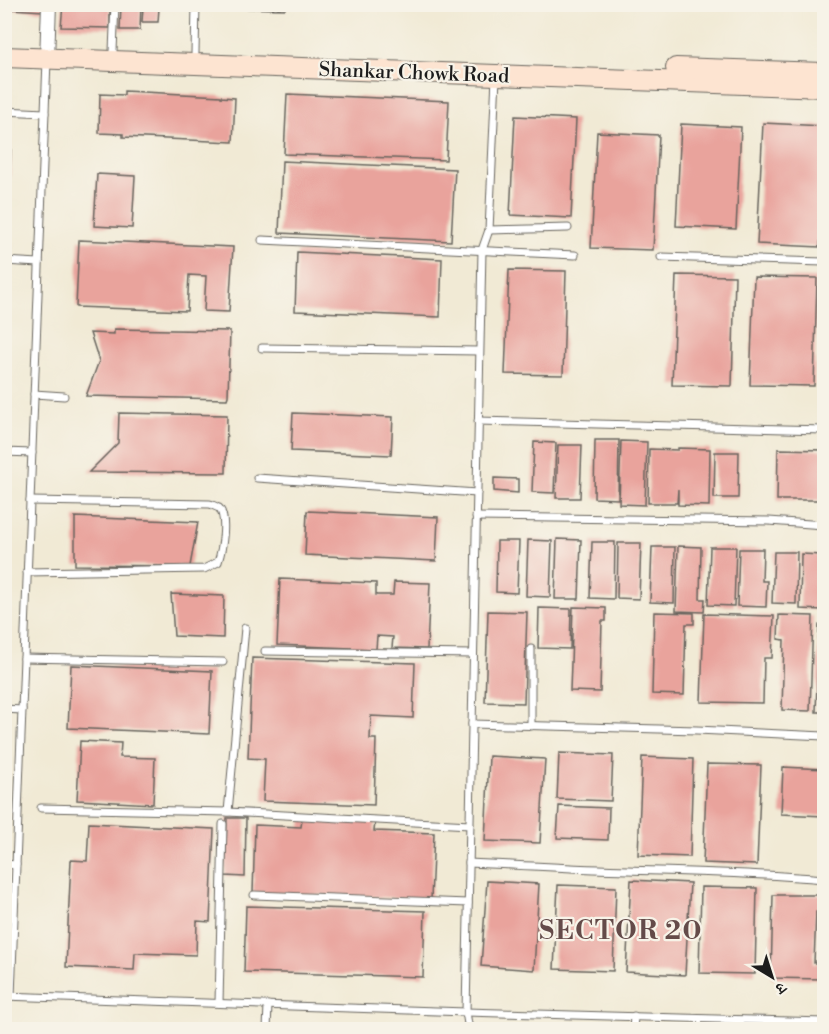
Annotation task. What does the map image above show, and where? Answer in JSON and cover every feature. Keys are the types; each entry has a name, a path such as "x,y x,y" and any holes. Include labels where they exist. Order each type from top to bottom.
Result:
{"main road":[{"name":"Shankar Chowk Road","path":"4,47 47,54 496,75 825,87"},
{"name":"Shankar Chowk Road","path":"4,57 112,51 825,73"}],"street":[{"path":"47,54 50,4"}],"lane":[{"path":"112,51 115,4"},
{"path":"195,53 196,4"},
{"path":"47,54 16,865 8,996 825,1022"},
{"path":"469,1029 466,1012 479,351 482,250 489,230 496,75"},
{"path":"4,111 45,113"},
{"path":"489,230 568,228"},
{"path":"262,240 575,255"},
{"path":"661,257 825,262"},
{"path":"4,261 39,263"},
{"path":"262,348 479,351"},
{"path":"34,394 64,396"},
{"path":"478,421 825,430"},
{"path":"4,453 32,453"},
{"path":"257,478 477,493"},
{"path":"27,572 204,568 218,562 222,552 223,518 218,508 210,504 30,501"},
{"path":"476,517 769,521 825,525"},
{"path":"228,812 245,628"},
{"path":"531,649 531,726"},
{"path":"265,651 473,654"},
{"path":"24,658 223,662"},
{"path":"4,709 22,710"},
{"path":"472,724 825,736"},
{"path":"41,808 228,812 470,825"},
{"path":"219,1003 223,824"},
{"path":"469,863 781,875 825,879"},
{"path":"4,864 16,865"},
{"path":"254,895 468,903"},
{"path":"267,1029 268,1005"},
{"path":"633,1029 634,1016"},
{"path":"805,1029 806,1021"}],"building":[{"path":"11,4 43,4 43,11 11,9"},
{"path":"63,4 110,4 110,28 61,27"},
{"path":"121,4 141,4 140,30 120,30"},
{"path":"226,4 285,4 285,9 226,8"},
{"path":"143,7 159,8 158,22 142,22"},
{"path":"124,91 235,98 233,142 123,137 123,134 99,133 100,94 124,95"},
{"path":"287,94 449,101 446,160 284,154"},
{"path":"515,116 576,119 571,218 510,215"},
{"path":"763,123 824,126 820,247 757,244"},
{"path":"681,124 741,127 736,229 676,226"},
{"path":"597,132 659,135 653,250 591,248"},
{"path":"4,141 11,141 10,177 4,177"},
{"path":"282,161 455,169 451,241 279,233"},
{"path":"97,174 135,176 132,228 94,226"},
{"path":"4,194 10,194 7,243 4,243"},
{"path":"79,240 233,247 229,312 204,311 206,276 189,275 187,311 76,307"},
{"path":"297,252 442,259 440,317 295,311"},
{"path":"509,270 566,271 563,375 505,374"},
{"path":"676,275 735,276 732,386 672,385"},
{"path":"754,277 817,278 814,386 750,385"},
{"path":"114,329 230,331 227,399 86,396 99,361 90,333 114,334"},
{"path":"119,413 227,415 226,473 89,472 118,443"},
{"path":"293,413 393,417 391,455 291,451"},
{"path":"595,440 619,440 618,499 594,498"},
{"path":"621,441 647,442 645,505 619,504"},
{"path":"534,442 556,443 554,493 532,492"},
{"path":"558,445 582,445 580,498 556,498"},
{"path":"678,448 710,449 709,506 678,505 678,489 677,503 648,503 649,449 678,450"},
{"path":"778,449 824,450 824,500 777,500"},
{"path":"715,452 739,452 738,498 714,498"},
{"path":"494,478 518,479 518,493 494,491"},
{"path":"307,511 438,517 436,561 305,555"},
{"path":"75,517 198,522 190,566 75,565"},
{"path":"557,539 581,540 579,599 555,599"},
{"path":"528,540 552,541 550,597 526,596"},
{"path":"497,541 519,541 517,593 496,592"},
{"path":"592,542 615,542 614,599 590,598"},
{"path":"618,543 641,543 639,599 617,598"},
{"path":"678,546 701,547 700,599 705,599 704,612 676,611"},
{"path":"652,547 675,547 674,603 650,602"},
{"path":"710,547 736,547 734,606 708,605"},
{"path":"739,549 763,549 762,581 767,581 766,607 737,606"},
{"path":"774,552 797,552 796,604 772,603"},
{"path":"801,554 823,555 824,610 800,609"},
{"path":"280,579 376,583 376,595 393,595 394,582 430,583 427,649 392,648 393,637 377,636 376,649 277,645"},
{"path":"171,594 224,596 223,638 174,636"},
{"path":"573,607 606,608 606,621 602,621 600,692 570,691"},
{"path":"539,608 571,609 570,649 538,648"},
{"path":"488,611 527,612 524,703 485,702"},
{"path":"654,612 694,613 694,624 686,624 684,695 652,694"},
{"path":"704,614 774,616 772,658 764,658 763,703 701,702"},
{"path":"779,615 813,616 810,711 782,710 784,640 778,639"},
{"path":"819,625 824,625 824,712 816,712"},
{"path":"252,658 415,663 413,718 371,716 370,739 376,739 374,805 263,801 265,759 248,758"},
{"path":"71,665 212,671 209,734 68,728"},
{"path":"80,741 121,743 120,757 155,758 153,804 77,800"},
{"path":"559,753 613,755 611,801 557,799"},
{"path":"489,756 545,759 540,843 485,841"},
{"path":"642,757 693,759 690,857 638,855"},
{"path":"707,764 761,765 757,865 703,863"},
{"path":"783,767 824,769 824,816 781,814"},
{"path":"559,806 609,808 608,840 557,838"},
{"path":"227,818 246,818 245,877 225,876"},
{"path":"302,819 375,822 374,831 434,833 431,899 253,893 255,825 301,827"},
{"path":"89,823 214,829 210,922 197,921 196,955 135,953 134,970 66,967 71,860 87,861"},
{"path":"631,880 690,883 685,975 626,972"},
{"path":"487,881 539,884 534,970 481,966"},
{"path":"558,885 616,887 613,971 554,969"},
{"path":"701,887 757,888 755,974 699,973"},
{"path":"773,895 824,895 824,913 816,912 814,963 824,963 824,979 771,978"},
{"path":"246,906 425,911 423,977 244,972"}],"district":[{"name":"SECTOR 20","path":"621,930"}]}
